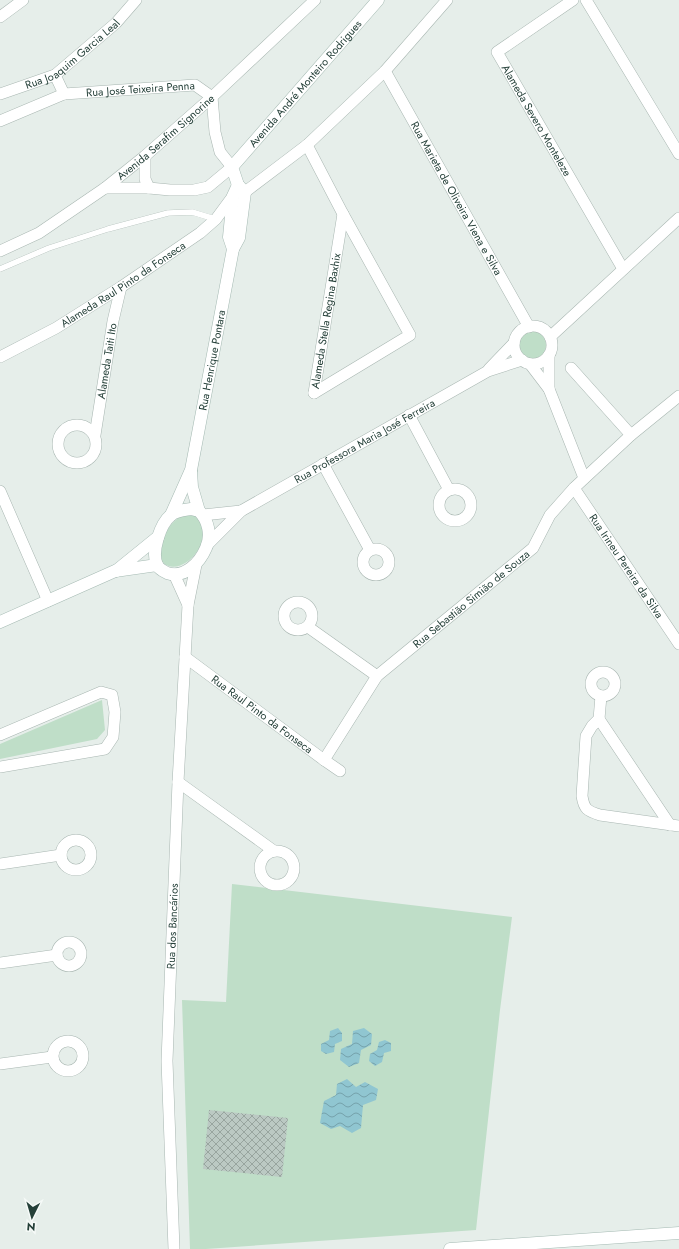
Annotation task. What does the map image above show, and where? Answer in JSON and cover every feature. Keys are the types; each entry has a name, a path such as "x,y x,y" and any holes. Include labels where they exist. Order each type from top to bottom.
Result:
{"street":[{"path":"0,17 23,0"},
{"name":"Rua Joaquim Garcia Leal","path":"0,94 55,75 116,23 136,0"},
{"name":"Avenida Serafim Signorine","path":"0,251 39,233 105,188 212,96 315,0"},
{"name":"Avenida André Monteiro Rodrigues","path":"105,188 194,190 208,187 232,167 378,0"},
{"name":"Alameda Raul Pinto da Fonseca","path":"0,357 56,328 121,287 200,233 216,219 239,191 307,145 385,71 447,0"},
{"name":"Alameda Severo Monteleze","path":"573,0 497,52 623,269"},
{"path":"586,0 679,154"},
{"name":"Rua Marieta de Oliveira Viena e Silva","path":"385,71 529,327"},
{"path":"0,121 64,94 55,75"},
{"name":"Rua José Teixeira Penna","path":"64,94 195,85 212,96"},
{"path":"212,96 215,132 220,152 232,167 239,191"},
{"name":"Alameda Stella Regina Baxhix","path":"307,145 343,214 410,335 314,393 343,214"},
{"path":"144,156 145,179 149,188"},
{"name":"Rua Henrique Pontara","path":"201,513 192,487 191,470 233,250 239,238 239,191"},
{"path":"550,337 679,218"},
{"name":"Alameda Taiti Ito","path":"95,435 113,321 121,287"},
{"path":"549,389 549,355 552,343 550,337 542,328 536,326 529,327 519,332 514,343 515,350 517,355 526,362 549,389 584,478"},
{"name":"Rua Professora Maria José Ferreira","path":"488,371 514,343"},
{"path":"526,362 541,362 549,355"},
{"name":"Rua Professora Maria José Ferreira","path":"208,545 241,511 488,371 526,362"},
{"path":"571,368 631,435"},
{"name":"Rua Sebastião Simião de Souza","path":"324,760 377,676 533,548 550,515 574,488 631,435 679,396"},
{"path":"409,416 449,490"},
{"path":"323,464 370,550"},
{"name":"Rua Henrique Pontara","path":"170,515 191,470"},
{"name":"Rua Irineu Pereira da Silva","path":"574,488 679,644"},
{"path":"0,491 48,601"},
{"path":"192,509 201,513 207,522 209,529 208,545 202,557 196,565 189,570 174,574 164,572 157,565 156,555 158,537 163,526 170,515 183,510 192,509"},
{"name":"Rua Professora Maria José Ferreira","path":"201,513 241,511"},
{"path":"0,622 115,571 158,537"},
{"path":"115,571 157,565"},
{"name":"Rua dos Bancários","path":"174,1249 167,1061 178,782 188,605 196,565"},
{"name":"Rua dos Bancários","path":"174,574 188,605"},
{"path":"308,627 377,676"},
{"name":"Rua Raul Pinto da Fonseca","path":"185,658 340,771"},
{"path":"0,735 101,692 112,695 115,712 113,737 105,749 0,767"},
{"path":"601,696 599,719 674,826"},
{"path":"599,719 592,726 586,736 582,796 584,805 589,812 600,815 674,826"},
{"path":"178,782 274,852"},
{"path":"0,864 61,855"},
{"path":"0,963 57,956"},
{"path":"0,1064 52,1057"},
{"path":"456,1249 679,1233"}],"lane":[{"path":"0,269 49,248 108,229 168,213 192,212 216,219"}],"green space":[{"path":"532,331 542,335 546,345 542,355 532,359 522,355 518,345 522,335"},
{"path":"185,514 200,518 204,531 203,540 200,547 184,564 170,566 164,563 161,558 160,550 163,539 171,524"},
{"path":"102,700 105,730 97,739 0,759 0,744"},
{"path":"232,884 512,917 500,1010 476,1230 190,1249 182,1000 226,1002"}],"water":[{"path":"338,1028 342,1033 342,1041 335,1044 334,1052 326,1054 321,1051 321,1044 329,1040 330,1031"},
{"path":"364,1028 372,1034 371,1045 361,1050 359,1063 349,1067 340,1060 341,1049 352,1044 353,1031"},
{"path":"385,1040 391,1043 391,1051 384,1053 382,1062 375,1066 369,1061 370,1054 377,1050 379,1042"},
{"path":"347,1079 356,1087 365,1082 378,1089 376,1100 363,1105 361,1128 352,1133 340,1126 331,1129 320,1123 324,1101 336,1095 337,1084"}],"building":[{"path":"209,1110 288,1118 282,1177 203,1169"}]}
